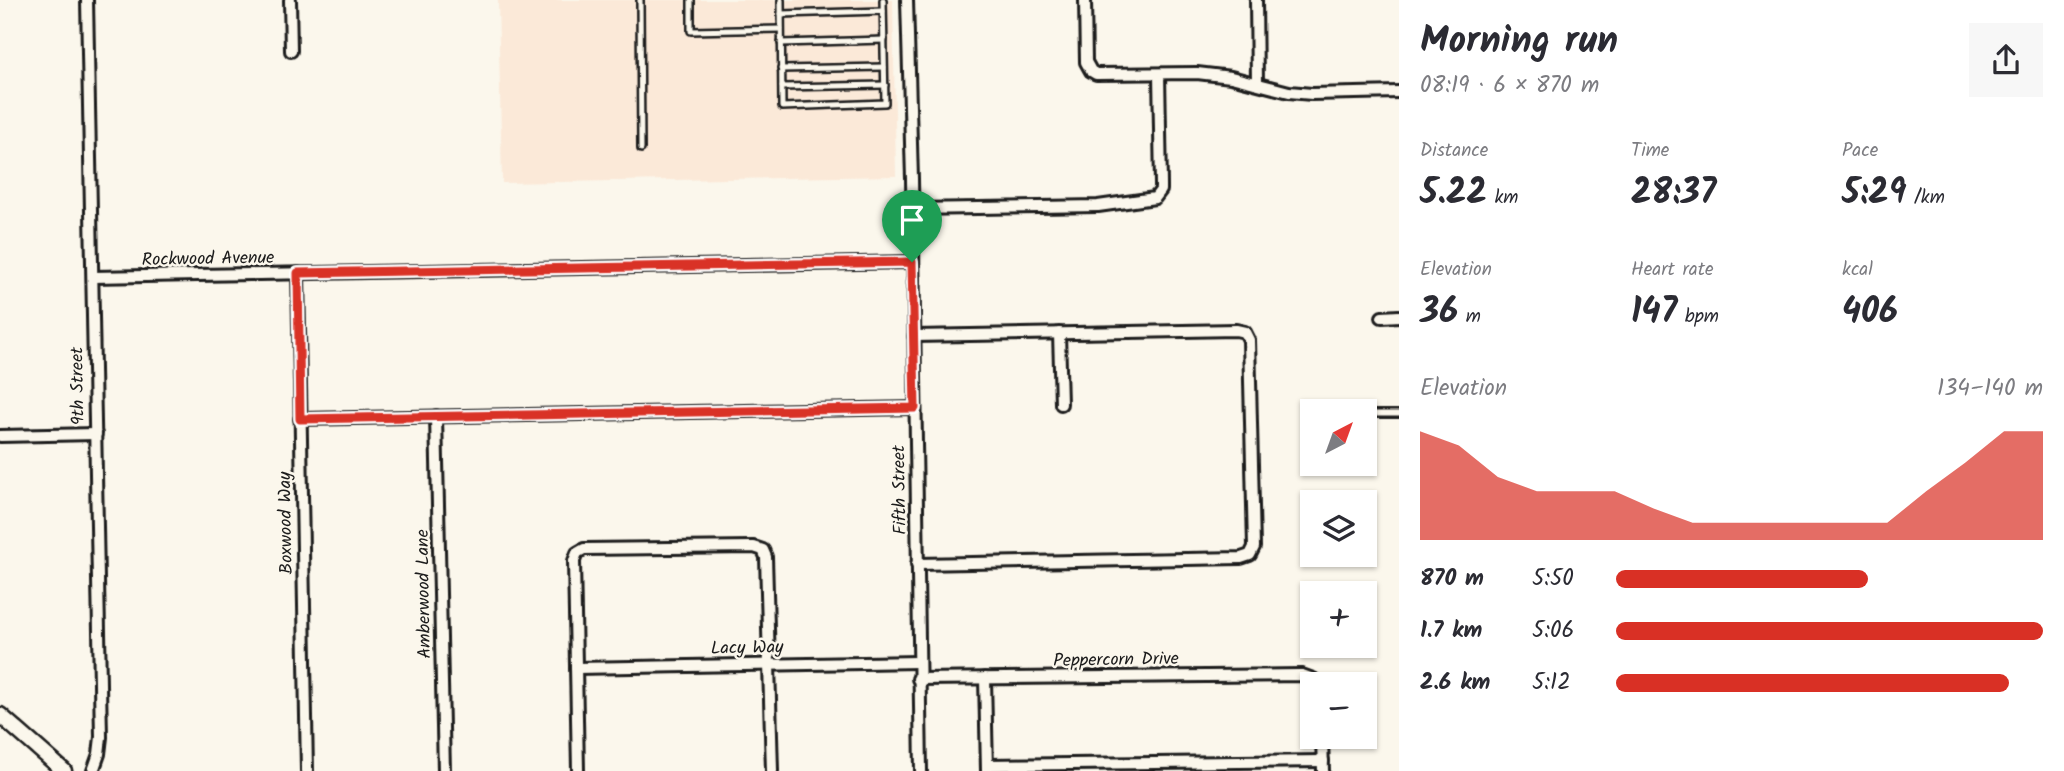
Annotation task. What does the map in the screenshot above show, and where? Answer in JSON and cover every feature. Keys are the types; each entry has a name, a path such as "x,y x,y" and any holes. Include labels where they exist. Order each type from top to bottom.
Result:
{"street":[{"name":"9th Street","path":"87,0 101,737 93,771"},
{"path":"290,0 291,51"},
{"name":"Fifth Street","path":"907,0 920,771"},
{"path":"1085,0 1086,62 1091,71 1101,75 1209,74 1280,90 1312,94 1399,92"},
{"path":"1256,0 1257,83"},
{"path":"912,209 1098,206 1150,200 1158,195 1161,185 1159,74"},
{"name":"Rockwood Avenue","path":"93,277 912,262"},
{"name":"Boxwood Way","path":"298,273 307,771"},
{"path":"1382,317 1399,316"},
{"path":"914,336 1236,330 1245,332 1249,340 1254,533 1254,547 1250,555 1241,558 917,564"},
{"path":"1059,333 1061,404"},
{"path":"300,419 915,408"},
{"name":"Amberwood Lane","path":"436,416 444,771"},
{"path":"0,436 96,434"},
{"path":"578,771 574,561 577,553 584,550 754,547 762,550 766,557 772,771"},
{"name":"Lacy Way","path":"576,668 918,662"},
{"name":"Peppercorn Drive","path":"918,679 1300,675"},
{"path":"985,678 987,768 1323,766"},
{"path":"0,715 64,771"}],"lane":[{"path":"640,0 641,149"},
{"path":"691,0 691,31 781,29"},
{"path":"781,0 782,107 885,103 883,0"},
{"path":"781,14 884,11"},
{"path":"781,43 884,40"},
{"path":"781,69 884,66"},
{"path":"782,87 885,85"},
{"path":"1377,414 1399,414"}],"shaded area":[{"path":"498,0 893,0 896,176 502,183"}],"route":[{"path":"912,262 915,408 300,419 298,273 912,262"}]}
